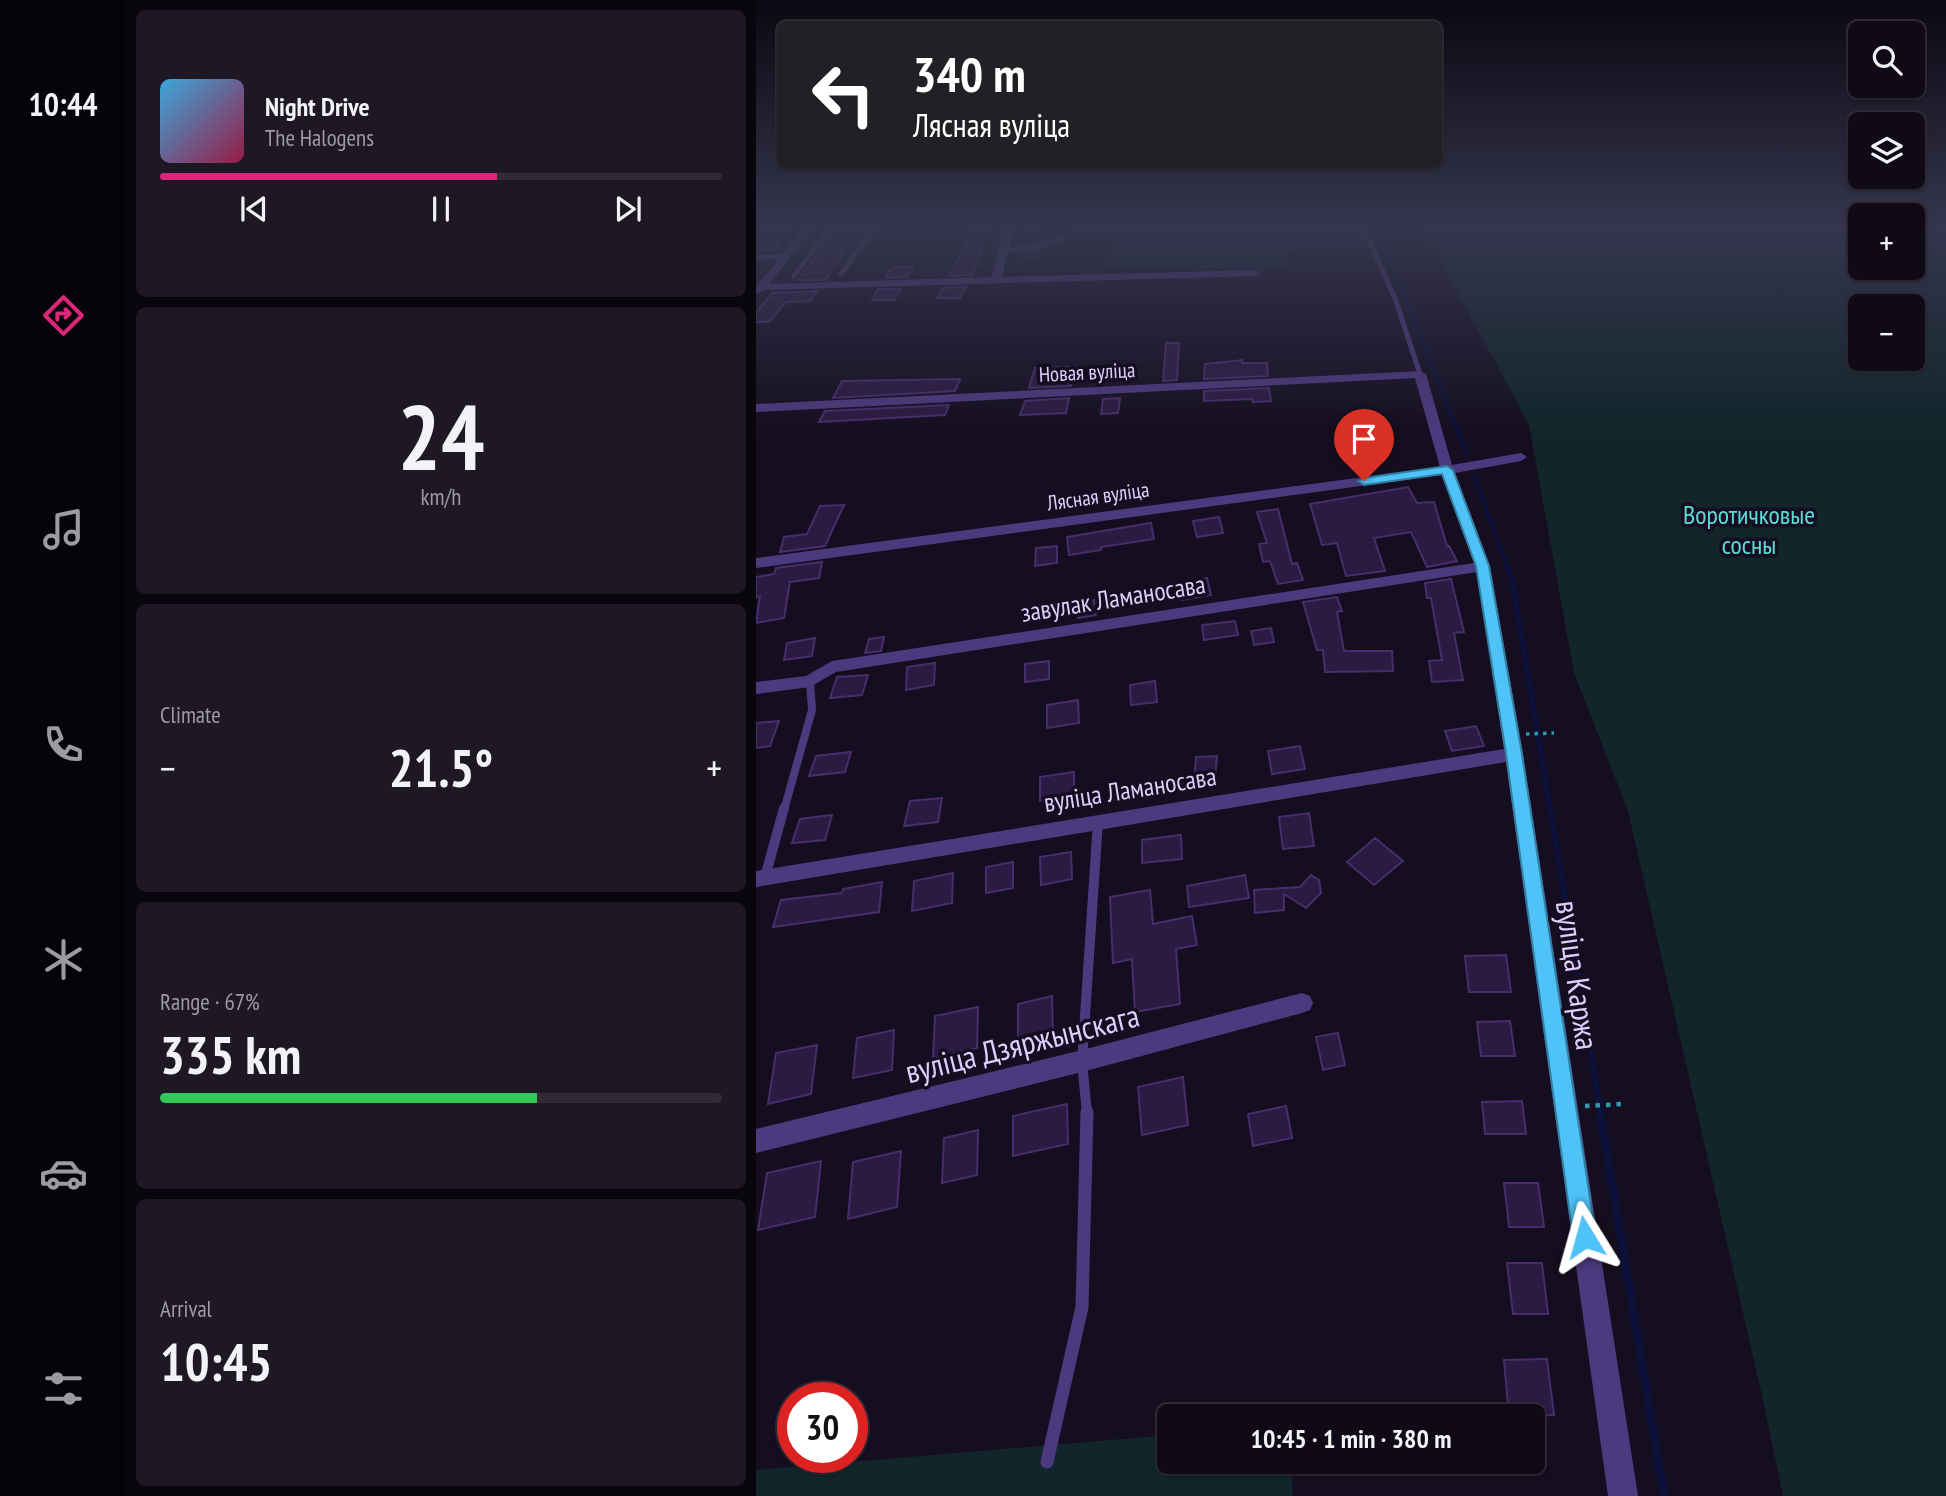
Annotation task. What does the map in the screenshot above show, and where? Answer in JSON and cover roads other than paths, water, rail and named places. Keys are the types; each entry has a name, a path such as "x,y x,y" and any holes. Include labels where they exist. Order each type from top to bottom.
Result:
{"street":[{"name":"Новая вуліца","path":"756,408 1420,374"},
{"path":"1420,374 1447,470"},
{"name":"Лясная вуліца","path":"756,563 1447,470 1521,457"},
{"name":"вуліца Каржа","path":"1447,470 1482,566 1514,754 1623,1496"},
{"name":"завулак Ламаносава","path":"756,688 810,681 832,667 1482,566"},
{"name":"вуліца Ламаносава","path":"760,878 1514,754"},
{"name":"вуліца Дзяржынскага","path":"756,1141 1082,1061 1302,1003"}],"lane":[{"path":"1394,296 1415,352 1420,374"},
{"path":"760,878 812,710 810,681"},
{"path":"1047,1462 1082,1307 1088,1122 1082,1061 1098,821"}],"waterway":[{"path":"1404,296 1467,455"},
{"path":"1474,475 1508,569"},
{"path":"1507,567 1512,580 1550,810"},
{"path":"1550,808 1601,1114"},
{"path":"1600,1112 1664,1496"}],"park label":[{"name":"Воротичковые сосны","path":"1749,529"}]}
